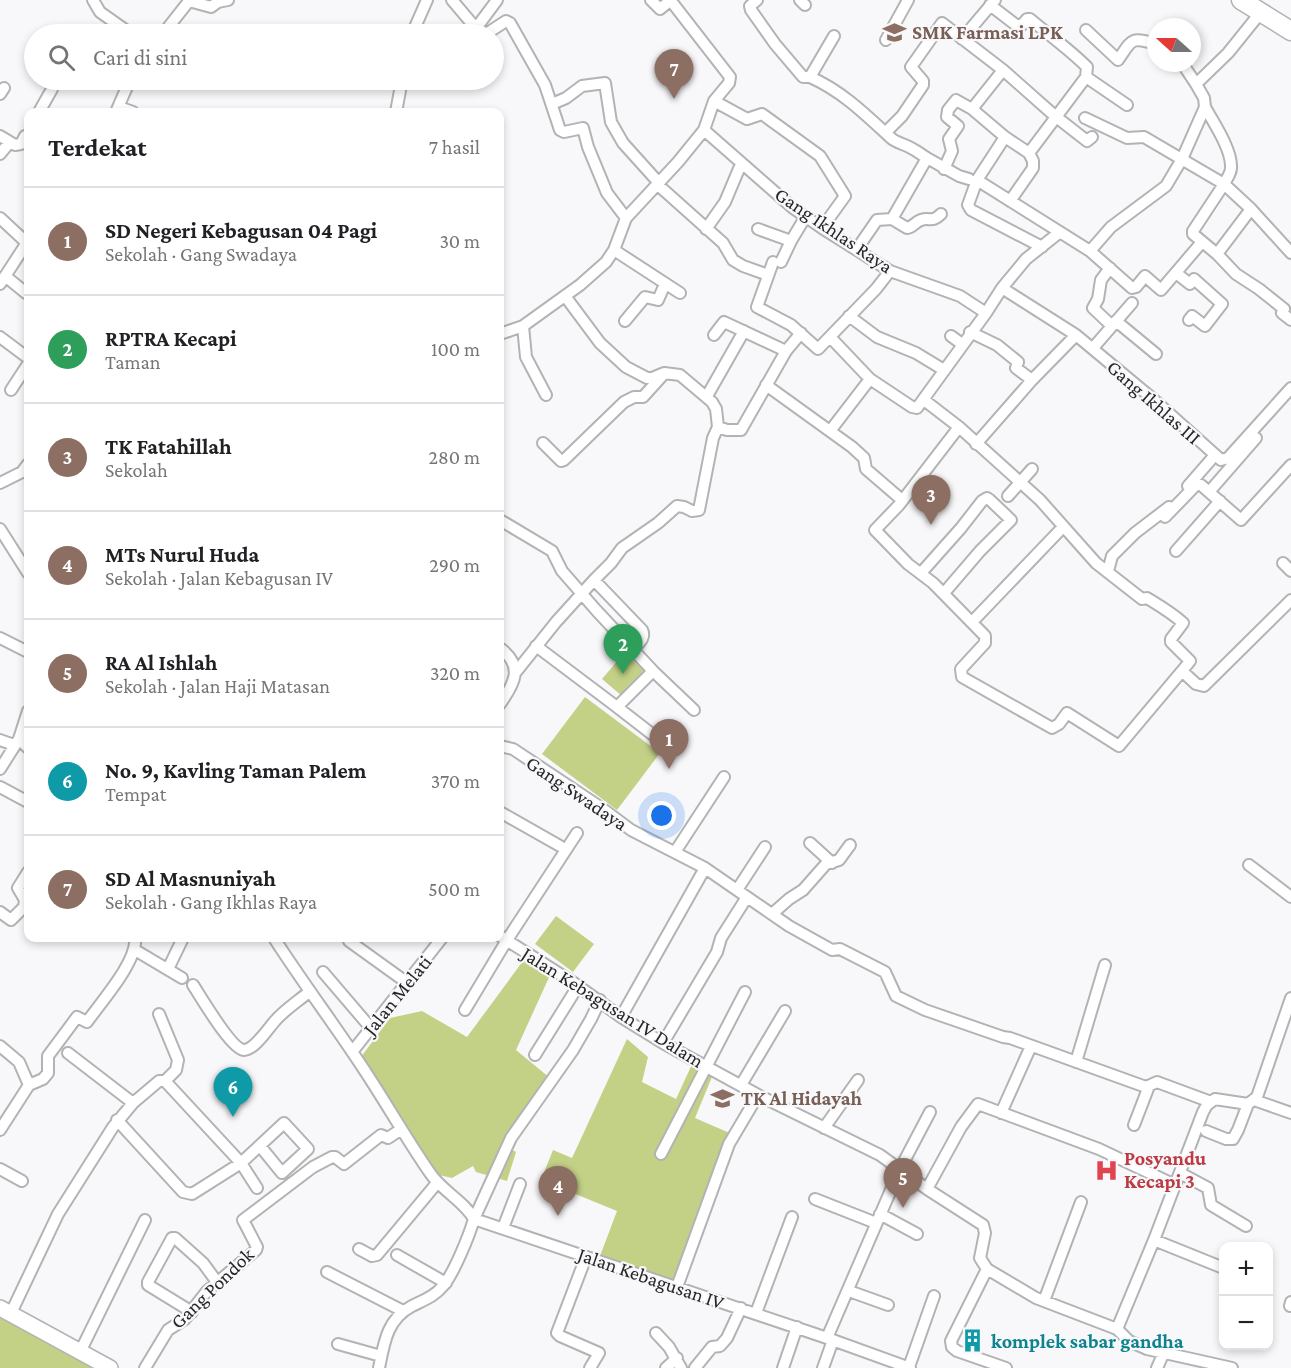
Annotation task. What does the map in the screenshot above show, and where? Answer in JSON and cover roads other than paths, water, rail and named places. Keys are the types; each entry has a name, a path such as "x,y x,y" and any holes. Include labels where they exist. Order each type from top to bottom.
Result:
{"main road":[{"path":"1241,0 1291,31"},
{"path":"5,1311 102,1366"}],"street":[{"path":"93,0 99,12 116,24"},
{"path":"417,24 428,0"},
{"path":"452,0 473,24"},
{"path":"481,24 497,0"},
{"path":"504,333 519,327 564,296 606,262 614,250 626,218 704,130 714,101 729,82 730,77 671,0 660,9 651,0"},
{"path":"757,0 750,8 769,36 803,77 810,77 823,83 849,100 892,140 913,148 944,169 973,180 1040,218 1090,251 1134,288 1145,276 1159,290 1163,290 1202,242"},
{"path":"886,40 908,0"},
{"path":"171,24 189,2 219,2"},
{"path":"962,39 992,3 1016,25 1022,25 1030,19 1056,38 1087,67 1086,77 1029,153"},
{"path":"1196,84 1227,53 1261,12"},
{"path":"501,24 507,20 545,85 561,132 583,128 606,193 626,218"},
{"path":"886,132 902,116 923,85 923,81 911,67 941,23 1003,70 1087,141 1092,137"},
{"path":"1086,30 1118,60 1132,41 1136,39 1147,42"},
{"path":"810,77 834,36"},
{"path":"972,109 1003,70"},
{"path":"1090,251 1111,227 1166,186 1182,159 1205,100 1188,72"},
{"path":"1086,77 1127,105"},
{"path":"552,104 566,98 582,86 605,83 611,122 623,143 658,184 723,243 733,260 768,275"},
{"path":"41,108 51,90"},
{"path":"119,108 126,90"},
{"path":"397,108 401,90"},
{"path":"944,169 952,151 950,139 958,126 947,117 948,110 956,100 972,109 1005,137 1029,153 1033,168 1010,201"},
{"path":"714,101 743,118 751,119 759,114 767,117 825,162 845,196 822,228"},
{"path":"1204,107 1223,140 1231,161 1231,170 1192,231 1236,274 1284,309 1282,313 1291,320"},
{"path":"1085,118 1127,138 1144,137 1224,184 1251,209 1291,253"},
{"name":"Gang Ikhlas Raya","path":"704,130 793,208 822,228 890,271 960,296 986,313"},
{"path":"1005,137 973,180 969,208 1042,247"},
{"path":"0,154 5,140 19,145 24,139"},
{"path":"892,219 927,158"},
{"path":"705,229 725,202 741,164"},
{"path":"1217,255 1251,209"},
{"path":"857,249 877,220 892,219 904,228 909,228 921,220 934,220 941,214"},
{"path":"806,216 768,275 758,305 759,309 801,333 817,349 820,349 831,338 890,271"},
{"path":"0,218 24,239"},
{"path":"758,229 791,241"},
{"path":"831,338 870,378 917,408 1002,288 1026,259 1059,232"},
{"path":"24,248 2,280 24,291"},
{"path":"614,250 680,293"},
{"path":"1110,268 1101,280 1098,299 1093,308 1156,354"},
{"path":"1176,273 1190,284 1194,279 1221,304 1205,326 1192,316 1189,320"},
{"path":"625,321 645,297 658,300 665,284"},
{"name":"Gang Ikhlas III","path":"1002,288 1077,335 1221,460 1228,458 1291,388"},
{"path":"504,697 516,672 536,646 580,593 611,563 622,548 658,523 677,506 696,512 699,510 713,438 718,427 716,409 707,396 680,375 664,373 647,378 626,367 600,343 564,296"},
{"path":"1092,348 1132,303"},
{"path":"849,316 877,337 916,353 944,370"},
{"path":"714,335 724,322 786,351"},
{"path":"519,327 526,357 546,395"},
{"path":"707,396 744,331"},
{"path":"970,332 997,345 1018,362 1016,368 1032,380"},
{"path":"718,427 740,431 786,351 801,333"},
{"path":"976,444 1032,380 1077,335"},
{"path":"951,336 962,344"},
{"path":"0,337 24,355"},
{"path":"11,390 24,370"},
{"path":"543,443 561,461 564,460 624,402 634,397 643,398 664,373"},
{"path":"830,431 870,378"},
{"path":"766,385 863,456 866,469 902,500"},
{"path":"1209,492 1291,396"},
{"path":"924,400 959,427 1040,500 1096,563 1142,599 1147,598 1163,610 1168,610 1183,623 1171,642 1190,661 1120,745 1116,746 1066,713 1052,728 962,677 961,669 986,640 985,636 944,593 908,564 875,530 902,500 959,427"},
{"path":"1108,571 1112,556 1170,506 1215,455"},
{"path":"1165,517 1196,485 1201,485 1239,519 1243,519 1291,465"},
{"path":"0,483 24,469"},
{"path":"1008,496 1032,469"},
{"path":"921,573 962,528 982,501 987,498 990,500 1011,520 980,551 944,593"},
{"path":"1176,551 1220,501"},
{"path":"504,522 552,551 562,571 580,593 653,671 694,710"},
{"path":"972,622 1063,526"},
{"path":"0,529 24,567"},
{"path":"594,580 642,630 643,639 633,649"},
{"path":"1182,671 1197,684 1204,686 1291,600"},
{"path":"0,638 24,650"},
{"path":"536,646 666,745"},
{"path":"504,652 514,662 516,672"},
{"path":"617,707 653,671"},
{"path":"0,769 16,742 24,721"},
{"path":"0,740 16,742 24,746"},
{"name":"Gang Swadaya","path":"504,746 513,749 637,833 705,868 824,946 832,950 840,949 885,972 896,996 957,1021 1146,1087 1157,1082 1211,1102 1221,1098 1251,1102 1291,1113"},
{"path":"675,852 724,777"},
{"path":"0,787 24,800"},
{"path":"504,814 560,846"},
{"path":"504,937 577,832"},
{"path":"810,843 832,863"},
{"path":"772,914 803,890 826,864 839,860 850,845"},
{"path":"737,890 765,846"},
{"path":"1249,865 1291,897"},
{"path":"621,1017 705,868"},
{"path":"24,878 18,888 24,898"},
{"path":"663,1043 717,952 721,938 747,897"},
{"path":"0,912 12,919 24,907"},
{"name":"Jalan Kebagusan IV Dalam","path":"504,939 663,1043 758,1095 880,1155 927,1189 983,1224 985,1233 980,1258 987,1269"},
{"path":"0,1130 29,1086 43,1079 48,1073 50,1054 77,1017 87,1022 135,950 135,942"},
{"path":"168,969 181,942"},
{"name":"Jalan Melati","path":"277,942 373,1084"},
{"path":"350,942 406,982"},
{"name":"Jalan Melati","path":"352,1052 435,942"},
{"path":"465,1010 501,942"},
{"path":"135,950 183,978"},
{"path":"1076,1062 1105,965"},
{"path":"323,972 370,1027"},
{"path":"193,985 233,1044 243,1050 249,1049 286,1009 309,992"},
{"path":"535,1055 578,986"},
{"path":"661,1154 745,992"},
{"path":"1206,1131 1226,1139 1233,1139 1251,1102 1259,1092 1291,998"},
{"path":"379,1368 388,1328 403,1311 432,1297 446,1283 511,1138 573,1050 600,1000"},
{"path":"741,1085 785,1011"},
{"path":"5,1311 58,1214 117,1120 133,1103 159,1081 165,1081 176,1070 178,1060 159,1014"},
{"path":"0,1046 19,1062 29,1086"},
{"path":"1001,1113 1031,1046"},
{"path":"68,1053 133,1103"},
{"path":"824,1128 858,1080"},
{"path":"165,1081 241,1162 257,1188"},
{"name":"Jalan Kebagusan IV","path":"373,1084 400,1130 437,1183 469,1211 474,1219 797,1327 910,1368"},
{"path":"1134,1125 1149,1086"},
{"path":"677,1287 729,1144 758,1095"},
{"path":"1117,1329 1203,1112 1211,1102"},
{"path":"927,1189 961,1127 976,1105 1099,1149 1175,1185"},
{"path":"823,1368 830,1339 878,1218 900,1169 930,1112"},
{"path":"117,1120 187,1194 192,1194 241,1162 284,1123 308,1149 282,1173 260,1146"},
{"name":"Gang Pondok","path":"145,1368 168,1330 185,1319 217,1282 257,1248 244,1220 313,1167 332,1157 344,1164 375,1138 381,1135 388,1138 400,1130"},
{"path":"0,1168 22,1181"},
{"path":"1180,1173 1208,1188 1210,1205 1246,1226"},
{"path":"359,1249 372,1256 377,1255 437,1183"},
{"path":"503,1228 520,1184"},
{"path":"815,1199 878,1218 917,1234"},
{"path":"1044,1301 1081,1203"},
{"path":"756,1313 792,1217"},
{"path":"80,1352 145,1220"},
{"path":"192,1312 148,1285 170,1240 175,1238 190,1250 217,1282"},
{"path":"1154,1240 1219,1266"},
{"path":"397,1255 446,1283"},
{"path":"586,1257 557,1333 599,1353 590,1368"},
{"path":"1006,1368 957,1351 952,1347 951,1341 987,1269 1044,1301 1117,1329 1129,1341 1148,1349 1232,1368"},
{"path":"327,1272 403,1311"},
{"path":"849,1291 888,1305"},
{"path":"910,1368 934,1296"},
{"path":"695,1368 712,1347 720,1346 727,1338 741,1308"},
{"path":"783,1368 797,1327"},
{"path":"656,1333 663,1339 679,1363 666,1368"},
{"path":"338,1344 381,1356"},
{"path":"1157,1368 1164,1352"}],"place":[{"name":"SMK Farmasi LPK","path":"894,32"},
{"name":"SD Al Masnuniyah","path":"674,99"},
{"name":"TK Fatahillah","path":"931,525"},
{"name":"RPTRA Kecapi","path":"623,674"},
{"name":"SD Negeri Kebagusan 04 Pagi","path":"669,769"},
{"name":"TK Al Hidayah","path":"723,1098"},
{"name":"No. 9, Kavling Taman Palem","path":"233,1117"},
{"name":"Posyandu Kecapi 3","path":"1106,1170"},
{"name":"RA Al Ishlah","path":"903,1208"},
{"name":"MTs Nurul Huda","path":"558,1216"},
{"name":"komplek sabar gandha","path":"973,1341"}]}
